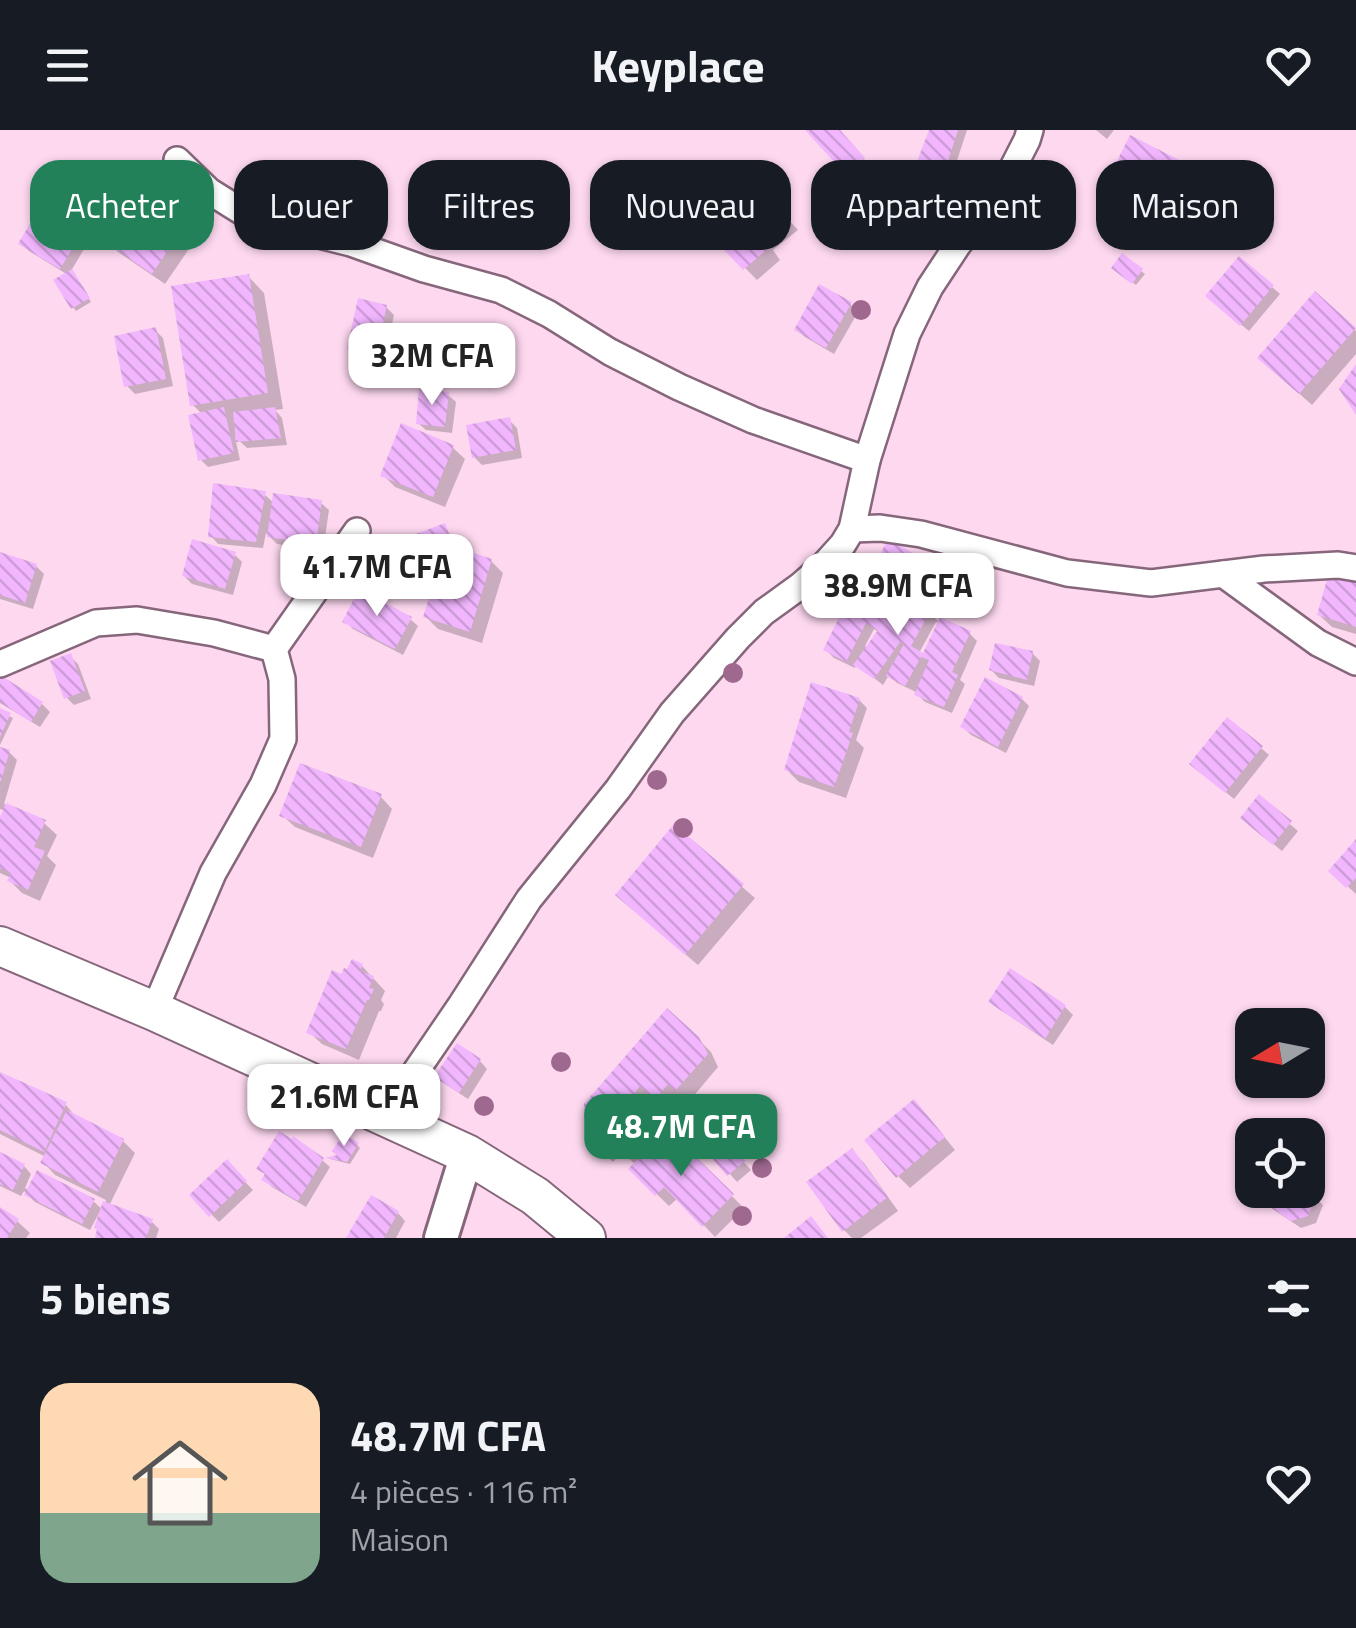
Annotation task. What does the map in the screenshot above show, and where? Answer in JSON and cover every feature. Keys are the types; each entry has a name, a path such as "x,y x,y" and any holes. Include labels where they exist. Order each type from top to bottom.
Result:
{"main road":[{"path":"0,946 154,1011 467,1154 535,1196 586,1238"}],"street":[{"path":"386,1115 529,899 618,790 672,713 738,638 824,565 852,530 867,460 908,334 930,287 1005,184 1030,130"},
{"path":"214,194 242,211 279,225 501,290 679,387 753,420 867,460"},
{"path":"852,530 880,528 921,534 1067,573 1151,582 1338,565 1356,568"},
{"path":"274,649 357,532"},
{"path":"1223,574 1318,643 1356,662"},
{"path":"0,664 96,623 137,620 214,633 274,649"},
{"path":"154,1011 213,873 263,785 283,739 282,679 274,649"},
{"path":"441,1238 467,1154"}],"building":[{"path":"805,130 840,130 865,158 832,160"},
{"path":"929,130 958,130 948,160 918,160"},
{"path":"1130,135 1179,160 1118,160"},
{"path":"30,223 30,250 71,250 60,269 18,244"},
{"path":"117,250 168,250 152,274"},
{"path":"724,250 766,250 743,270"},
{"path":"1122,253 1143,269 1132,284 1111,268"},
{"path":"1239,256 1274,285 1240,326 1205,296"},
{"path":"72,269 90,298 71,309 53,280"},
{"path":"249,274 268,393 190,406 171,286"},
{"path":"819,284 852,302 826,348 794,330"},
{"path":"1315,291 1356,328 1299,394 1257,358"},
{"path":"358,298 387,305 376,355 347,349"},
{"path":"156,327 166,379 124,387 114,336"},
{"path":"1356,364 1356,415 1339,389"},
{"path":"419,389 449,392 445,427 416,424"},
{"path":"224,407 234,453 198,461 188,415"},
{"path":"275,407 281,438 236,442 233,412"},
{"path":"510,417 516,450 472,458 466,425"},
{"path":"401,423 454,445 433,497 380,476"},
{"path":"213,483 266,491 256,542 208,537"},
{"path":"273,493 322,500 316,544 267,537"},
{"path":"445,523 450,536 412,551 408,537"},
{"path":"192,539 236,552 225,589 182,576"},
{"path":"888,539 918,556 905,580 875,564"},
{"path":"402,540 407,579 378,583 373,544"},
{"path":"446,544 492,559 470,632 423,617"},
{"path":"0,552 37,564 25,603 0,595"},
{"path":"863,569 931,610 911,646 923,653 940,617 971,631 952,672 958,675 944,707 914,695 929,660 921,657 905,686 886,676 904,644 900,642 874,679 853,665 878,630 866,623 846,662 823,650"},
{"path":"1330,569 1356,571 1356,627 1317,615"},
{"path":"359,589 412,617 395,649 342,622"},
{"path":"995,643 1033,651 1027,680 989,670"},
{"path":"71,653 85,691 64,699 50,661"},
{"path":"0,675 43,702 31,722 0,702"},
{"path":"985,677 1023,697 998,747 960,727"},
{"path":"811,682 860,698 849,732 853,733 834,787 784,770"},
{"path":"0,708 11,713 0,737"},
{"path":"1227,717 1263,746 1225,793 1189,764"},
{"path":"0,747 10,750 1,781 0,781"},
{"path":"300,763 382,794 361,847 279,816"},
{"path":"1259,794 1292,821 1273,845 1240,818"},
{"path":"6,803 46,820 34,847 45,851 28,890 7,881 11,873 0,868 0,817"},
{"path":"674,824 744,884 685,955 615,895"},
{"path":"1356,839 1356,878 1346,888 1328,871"},
{"path":"352,959 363,964 360,971 374,976 369,988 374,989 346,1049 306,1033 332,970 341,974"},
{"path":"1010,968 1066,1005 1045,1039 988,1002"},
{"path":"667,1008 699,1037 708,1054 675,1091 668,1084 655,1100 640,1086 634,1094 658,1116 630,1149 619,1151 609,1142 600,1151 586,1139 595,1128 584,1117 584,1104"},
{"path":"457,1043 481,1059 459,1093 434,1077"},
{"path":"0,1072 67,1102 44,1152 0,1130"},
{"path":"693,1098 709,1114 681,1147 663,1129"},
{"path":"914,1099 945,1137 896,1178 864,1140"},
{"path":"67,1110 124,1139 98,1192 40,1163"},
{"path":"724,1113 747,1140 735,1150 745,1161 727,1176 695,1138"},
{"path":"279,1131 324,1158 298,1201 261,1180 265,1174 256,1169"},
{"path":"344,1133 359,1143 347,1162 325,1158 337,1155 332,1151"},
{"path":"664,1133 734,1194 702,1227 664,1187 655,1196 628,1169"},
{"path":"852,1148 888,1197 842,1232 806,1182"},
{"path":"0,1152 25,1164 13,1190 0,1184"},
{"path":"227,1159 247,1181 209,1217 189,1195"},
{"path":"37,1170 95,1199 82,1224 24,1195"},
{"path":"371,1195 399,1211 384,1238 346,1238"},
{"path":"103,1201 153,1219 146,1238 95,1238 94,1228"},
{"path":"0,1207 19,1219 7,1238 0,1238"},
{"path":"1272,1208 1311,1208 1308,1216 1291,1221"},
{"path":"811,1216 828,1238 784,1238"}]}
